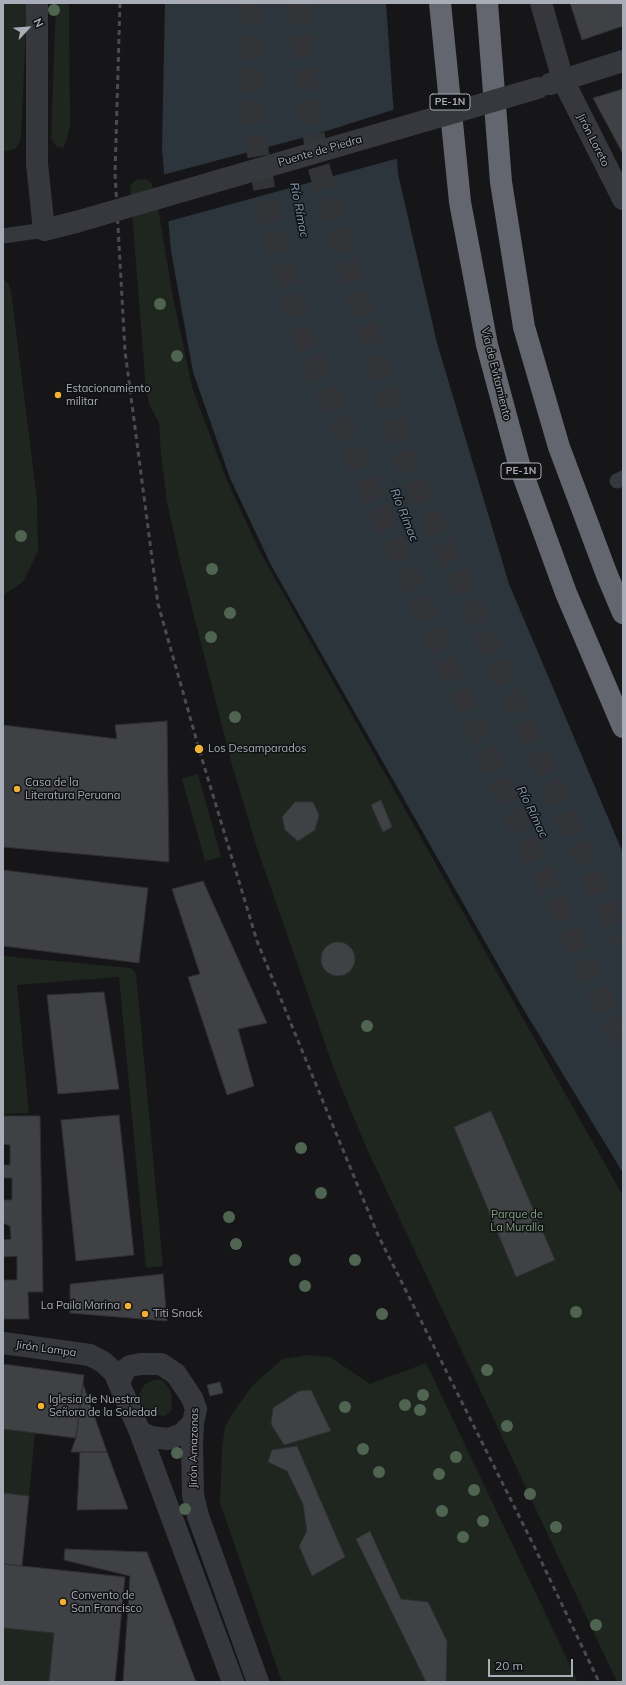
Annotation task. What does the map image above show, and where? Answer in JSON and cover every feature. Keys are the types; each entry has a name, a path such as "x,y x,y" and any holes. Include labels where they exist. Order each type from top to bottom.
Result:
{"highway":[{"name":"Vía de Evitamiento","path":"440,3 460,202 487,345 519,464 566,593 623,727"},
{"path":"487,3 502,182 524,327 559,447 607,575 623,613"}],"street":[{"path":"37,3 37,164 44,230"},
{"name":"Jirón Loreto","path":"540,3 563,80 623,199"},
{"name":"Puente de Piedra","path":"44,230 538,88 623,60"},
{"name":"Jirón Lampa","path":"3,1343 90,1355 109,1366 119,1382"},
{"name":"Jirón Amazonas","path":"119,1382 125,1370 130,1366 161,1364 176,1374 192,1398 196,1409 193,1423 193,1495 198,1516 258,1682"},
{"path":"119,1382 140,1432 233,1682"},
{"path":"140,1432 151,1437 168,1439 182,1434 193,1423"}],"lane":[{"path":"3,236 44,230"}],"green space":[{"path":"3,3 27,3 21,139 15,149 3,152"},
{"path":"56,3 69,3 70,125 67,139 63,148 56,146 51,139"},
{"name":"Parque de La Muralla","path":"145,179 151,182 157,201 172,292 192,387 226,478 260,552 623,1196 623,1682 617,1682 367,1149 335,1072 257,848 232,765 181,565 167,502 161,455 159,423 150,406 146,391 130,186 136,180"},
{"path":"3,279 8,283 11,291 37,500 38,551 23,582 3,595"},
{"path":"198,774 221,857 205,861 182,779"},
{"path":"3,956 131,968 136,973 163,1266 146,1268 119,977 17,985 29,1113 3,1114"},
{"path":"309,1355 330,1357 370,1384 426,1363 578,1682 282,1682 220,1503 222,1448 225,1427 232,1414 252,1386 282,1359"},
{"path":"154,1380 162,1380 171,1391 172,1410 165,1416 151,1414 143,1408 138,1396 145,1384"},
{"path":"3,1429 35,1433 29,1496 3,1493"},
{"path":"3,1628 54,1633 49,1682 3,1682"}],"water":[{"name":"Río Rímac","path":"165,3 386,3 398,174 437,343 509,584 623,853 623,1173 521,1005 271,565 230,478 193,372 171,251 162,149"}],"pier":[{"path":"396,109 399,158 166,222 162,175 317,134"}],"building":[{"path":"570,3 623,3 623,26 582,40"},
{"path":"623,89 623,154 593,98"},
{"path":"167,721 169,862 3,847 3,725 117,739 115,725"},
{"path":"381,800 392,827 383,832 371,805"},
{"path":"295,802 313,802 319,815 315,830 298,841 285,830 282,817"},
{"path":"3,870 148,888 139,963 3,946"},
{"path":"203,881 267,1023 238,1029 254,1086 227,1095 188,977 200,974 172,889"},
{"path":"335,942 341,942 345,943 352,949 355,959 354,966 348,973 341,976 335,976 331,975 324,969 321,962 321,956 322,952 328,945"},
{"path":"104,992 119,1089 58,1094 47,995"},
{"path":"491,1111 555,1260 516,1277 454,1127"},
{"path":"119,1115 134,1255 76,1261 61,1120"},
{"path":"3,1116 40,1116 43,1292 28,1292 29,1319 3,1319 3,1280 17,1280 17,1256 3,1257 3,1240 11,1239 10,1226 3,1223 3,1200 12,1200 12,1178 3,1178 3,1165 10,1165 10,1145 3,1144"},
{"path":"163,1274 167,1321 70,1313 70,1284"},
{"name":"Iglesia de Nuestra Señora de la Soledad","path":"3,1364 84,1375 76,1438 3,1429"},
{"path":"220,1382 223,1393 210,1396 207,1385"},
{"path":"83,1384 107,1452 71,1452 76,1438"},
{"path":"311,1390 331,1431 284,1445 271,1424 273,1408 299,1391"},
{"path":"297,1446 345,1557 312,1576 299,1546 307,1531 303,1504 287,1471 268,1462 272,1450"},
{"path":"80,1452 107,1452 128,1509 77,1510"},
{"path":"3,1493 29,1496 22,1566 3,1564"},
{"path":"370,1531 401,1599 428,1602 447,1641 446,1682 426,1682 356,1539"},
{"path":"65,1549 147,1552 196,1682 123,1682 130,1576 64,1560"},
{"name":"Convento de San Francisco","path":"3,1564 125,1577 115,1682 49,1682 54,1633 3,1628"}],"tunnel":[{"path":"249,3 253,124 268,211 304,339 489,759 623,1045"},
{"path":"298,3 304,67 318,165 359,300 403,454 623,943"}],"railway":[{"path":"120,3 115,173 125,351 158,604 199,749 257,941 378,1235 533,1544 599,1682"}],"place":[{"name":"Estacionamiento militar","path":"58,395"},
{"name":"Los Desamparados","path":"199,749"},
{"name":"Casa de la Literatura Peruana","path":"17,789"},
{"name":"La Paila Marina","path":"128,1306"},
{"name":"Titi Snack","path":"145,1314"},
{"name":"Iglesia de Nuestra Señora de la Soledad","path":"41,1406"},
{"name":"Convento de San Francisco","path":"63,1602"}]}
